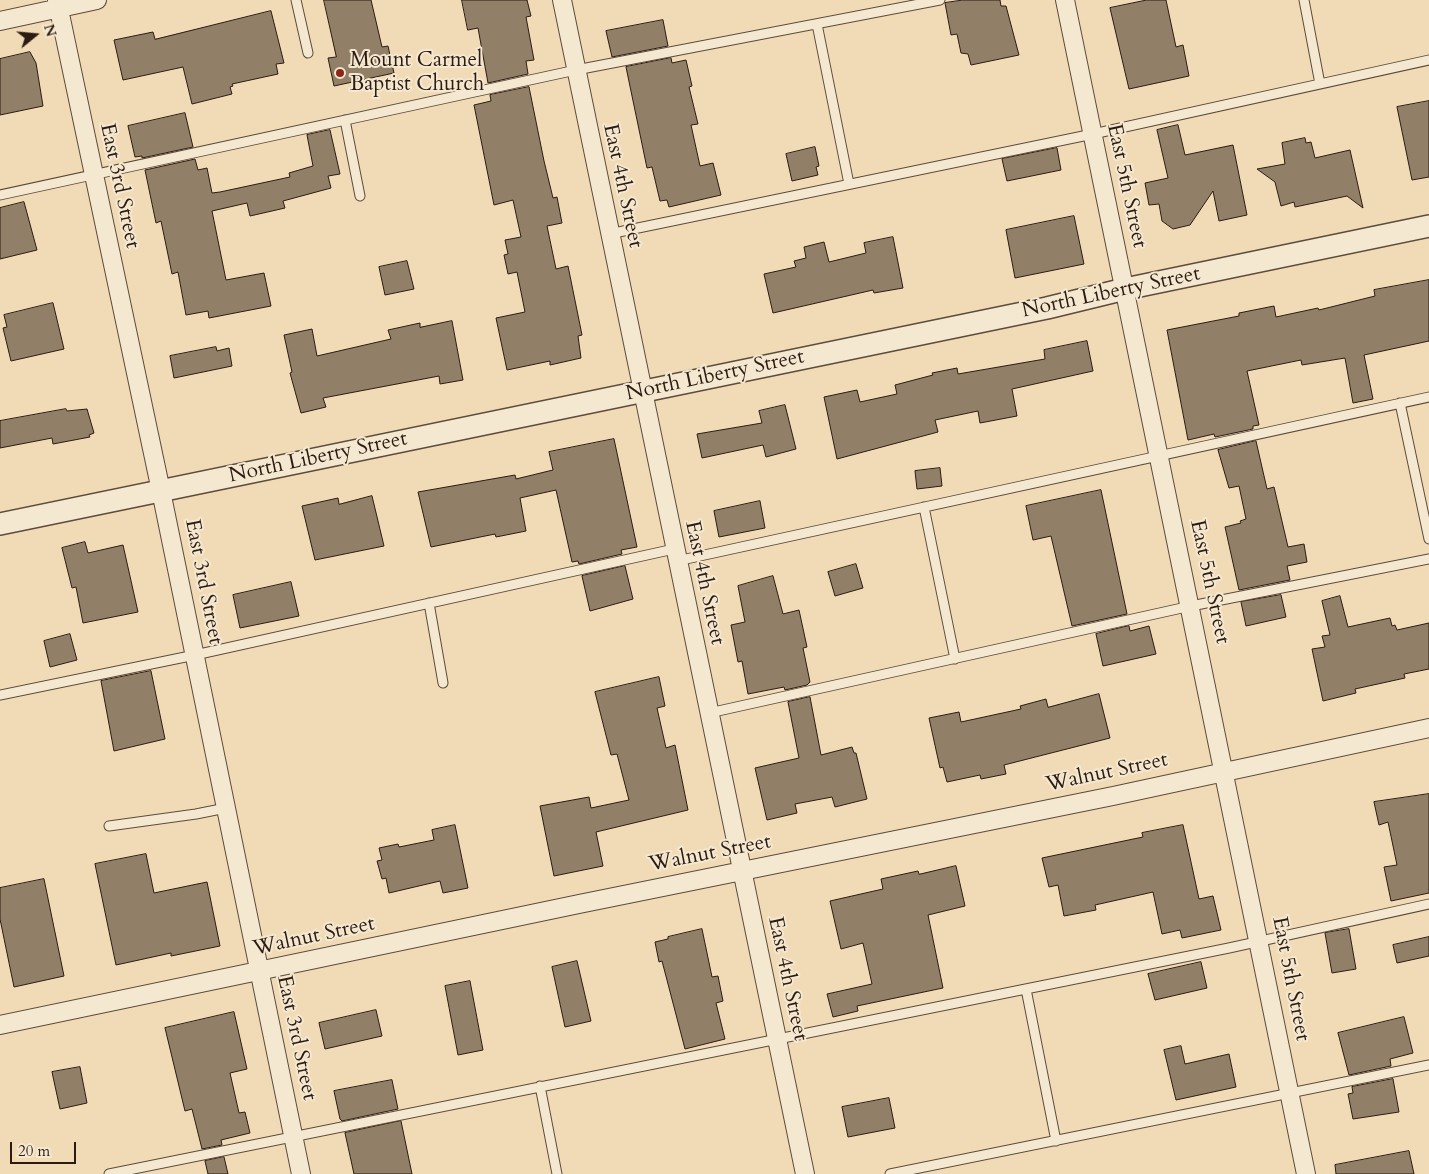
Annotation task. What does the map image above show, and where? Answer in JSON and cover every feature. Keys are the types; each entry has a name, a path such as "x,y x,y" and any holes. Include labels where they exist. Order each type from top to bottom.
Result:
{"street":[{"path":"0,21 58,4 97,0"},
{"name":"East 4th Street","path":"562,0 641,391 805,1174"},
{"name":"East 5th Street","path":"1065,0 1225,771 1306,1174"},
{"name":"East 3rd Street","path":"58,4 161,491 301,1174"},
{"name":"North Liberty Street","path":"0,524 1047,308 1125,289 1429,226"},
{"name":"Walnut Street","path":"0,1025 1429,728"}],"lane":[{"path":"296,0 308,53"},
{"path":"0,195 576,70 940,0"},
{"path":"1304,0 1320,84"},
{"path":"817,24 850,184"},
{"path":"609,234 1092,134 1429,60"},
{"path":"345,120 360,196"},
{"path":"0,695 194,655 429,603 924,507 1429,397"},
{"path":"1400,403 1429,539"},
{"path":"924,507 955,659"},
{"path":"709,713 1191,606 1429,559"},
{"path":"429,603 443,683"},
{"path":"109,826 226,808"},
{"path":"109,1174 1259,942 1429,904"},
{"path":"1026,989 1056,1140"},
{"path":"890,1174 1429,1065"},
{"path":"540,1086 557,1174"}],"building":[{"path":"324,0 371,0 382,47 388,46 394,73 334,86 328,58 336,57"},
{"path":"462,0 527,0 531,16 526,17 534,60 526,61 528,74 488,83 478,28 468,30"},
{"path":"963,0 1000,0 1001,6 1006,6 1019,55 971,65 968,54 961,53 957,34 951,35 945,3"},
{"path":"1147,0 1166,0 1176,47 1183,45 1189,76 1129,89 1110,8"},
{"path":"271,11 284,63 276,64 278,74 232,84 233,86 230,87 232,94 192,104 183,67 123,80 114,40 153,32 155,39"},
{"path":"663,20 668,46 612,57 606,31"},
{"path":"30,52 36,63 43,106 0,115 0,59"},
{"path":"671,58 672,63 686,60 692,86 689,87 698,124 691,125 700,166 713,163 721,195 669,207 667,200 660,201 652,167 647,168 626,67"},
{"path":"529,87 544,161 553,198 557,197 562,223 547,226 556,269 568,266 582,335 578,336 581,358 550,365 550,361 507,370 496,318 525,312 517,272 508,274 504,255 508,254 505,240 521,237 513,200 494,205 474,105 491,101 490,95"},
{"path":"1429,101 1429,177 1412,180 1397,107"},
{"path":"185,113 193,147 142,158 142,156 135,157 128,126"},
{"path":"1178,125 1185,155 1233,145 1247,215 1219,221 1213,191 1190,225 1173,229 1162,221 1159,204 1149,205 1145,183 1168,178 1157,130"},
{"path":"330,130 340,174 328,176 331,188 283,201 285,208 250,216 247,203 212,211 226,280 264,273 271,306 209,318 208,311 186,315 178,272 172,274 161,221 156,223 145,170 195,159 198,170 207,168 212,193 290,177 289,173 313,166 307,135"},
{"path":"1305,138 1306,143 1311,142 1315,158 1350,150 1363,208 1347,196 1295,207 1294,202 1281,206 1275,182 1257,169 1285,164 1282,143"},
{"path":"815,147 819,166 816,167 818,175 792,181 786,154"},
{"path":"1057,148 1061,170 1007,181 1002,159"},
{"path":"24,202 37,250 0,259 0,208"},
{"path":"1074,216 1084,264 1015,278 1006,230"},
{"path":"893,237 903,288 874,293 873,290 773,313 764,274 796,267 794,261 806,258 804,247 824,242 829,262 866,253 864,243"},
{"path":"407,261 414,289 385,295 379,267"},
{"path":"1429,280 1429,341 1364,355 1373,399 1353,403 1345,358 1302,365 1301,360 1247,371 1259,425 1253,426 1253,429 1215,437 1214,434 1188,440 1167,330 1239,316 1239,313 1274,306 1276,317 1318,308 1319,310 1375,296 1374,290"},
{"path":"53,303 64,349 11,361 3,328 7,327 4,315"},
{"path":"452,321 463,380 440,384 439,376 323,398 326,407 301,413 290,373 292,372 284,335 312,329 317,356 391,339 388,330 420,323 420,327"},
{"path":"1087,341 1093,371 1012,389 1017,416 980,423 978,411 935,420 938,432 837,459 824,397 857,390 860,402 897,394 895,385 933,375 932,373 957,368 958,374 1045,359 1044,350"},
{"path":"216,347 217,351 229,348 232,366 174,378 170,356"},
{"path":"785,405 796,449 766,457 763,445 702,458 697,434 762,423 759,411"},
{"path":"66,409 67,411 87,409 94,433 89,435 90,437 53,444 52,438 0,448 0,421"},
{"path":"614,439 637,547 621,550 622,554 579,564 578,561 572,562 556,490 520,498 526,531 496,537 495,534 431,547 418,492 515,475 516,479 553,470 549,452"},
{"path":"1256,441 1267,489 1274,487 1288,547 1304,544 1307,562 1287,566 1290,580 1239,590 1225,527 1241,523 1240,521 1246,519 1239,486 1229,488 1218,450"},
{"path":"940,468 942,486 917,489 915,471"},
{"path":"1101,490 1127,614 1072,626 1051,536 1033,540 1026,506"},
{"path":"372,496 384,546 315,560 302,506 338,498 339,504"},
{"path":"760,501 765,528 719,537 714,511"},
{"path":"85,542 88,553 123,545 138,612 83,623 76,587 72,588 62,548"},
{"path":"856,564 863,588 835,596 828,572"},
{"path":"625,566 633,599 590,611 582,576"},
{"path":"773,576 783,614 799,610 807,647 803,648 810,682 807,685 785,690 784,687 748,694 742,661 738,662 731,625 745,622 738,586"},
{"path":"291,582 299,616 240,628 233,595"},
{"path":"1281,595 1286,617 1246,626 1241,602"},
{"path":"1340,596 1348,627 1390,618 1392,626 1395,625 1397,630 1429,623 1429,669 1404,674 1405,678 1355,689 1356,693 1323,701 1312,649 1325,647 1322,636 1330,635 1322,601"},
{"path":"1129,626 1130,631 1149,626 1156,654 1103,666 1096,634"},
{"path":"70,634 77,660 50,667 44,641"},
{"path":"151,671 165,739 114,751 101,681"},
{"path":"659,677 665,706 657,708 666,748 675,745 688,810 596,832 603,866 554,876 540,806 589,797 591,808 629,800 617,754 611,755 595,692"},
{"path":"1099,694 1110,738 1004,765 1006,774 981,779 980,775 947,782 943,767 940,768 929,718 959,712 961,722 1021,709 1020,706 1046,699 1048,707"},
{"path":"810,697 821,755 852,747 854,753 856,753 867,799 835,807 832,797 795,804 797,813 767,820 755,768 799,758 788,702"},
{"path":"1429,794 1429,893 1391,901 1384,867 1397,865 1388,822 1379,825 1374,802"},
{"path":"455,825 468,888 443,893 440,881 389,893 386,878 382,879 377,861 382,860 379,848 398,844 399,847 434,840 432,830"},
{"path":"1183,825 1199,899 1213,896 1221,930 1182,938 1180,930 1162,934 1153,892 1095,905 1096,910 1064,916 1058,885 1049,887 1042,858 1143,837 1142,833"},
{"path":"146,854 154,893 207,882 220,946 171,956 171,953 116,965 95,864"},
{"path":"956,866 965,906 928,915 943,988 857,1006 858,1011 833,1017 827,994 872,984 863,943 841,949 830,901 883,889 881,879 918,871 919,874"},
{"path":"44,879 64,976 14,987 0,919 0,888"},
{"path":"702,929 712,977 718,976 723,1001 716,1003 725,1039 685,1049 662,961 659,962 655,942"},
{"path":"1349,929 1356,969 1332,973 1325,933"},
{"path":"1429,937 1429,956 1397,963 1393,945"},
{"path":"577,961 591,1021 565,1027 552,967"},
{"path":"1201,962 1207,988 1155,1000 1148,974"},
{"path":"470,981 483,1050 458,1055 445,986"},
{"path":"376,1010 382,1036 325,1049 319,1023"},
{"path":"234,1012 247,1069 230,1073 239,1113 245,1112 250,1133 221,1140 222,1145 202,1149 192,1109 185,1111 165,1028"},
{"path":"1404,1017 1413,1053 1390,1059 1391,1066 1349,1075 1338,1033"},
{"path":"1181,1046 1185,1064 1229,1054 1236,1087 1176,1100 1164,1050"},
{"path":"80,1067 87,1103 60,1109 52,1072"},
{"path":"1393,1079 1399,1112 1353,1119 1348,1094 1353,1093 1352,1087"},
{"path":"392,1080 398,1109 342,1121 340,1119 334,1091"},
{"path":"889,1098 895,1128 848,1137 842,1107"},
{"path":"401,1121 412,1174 354,1174 345,1133"},
{"path":"1409,1151 1414,1174 1336,1174 1335,1165"},
{"path":"224,1157 228,1174 208,1174 205,1161"}],"place":[{"name":"Mount Carmel Baptist Church","path":"340,73"}]}
